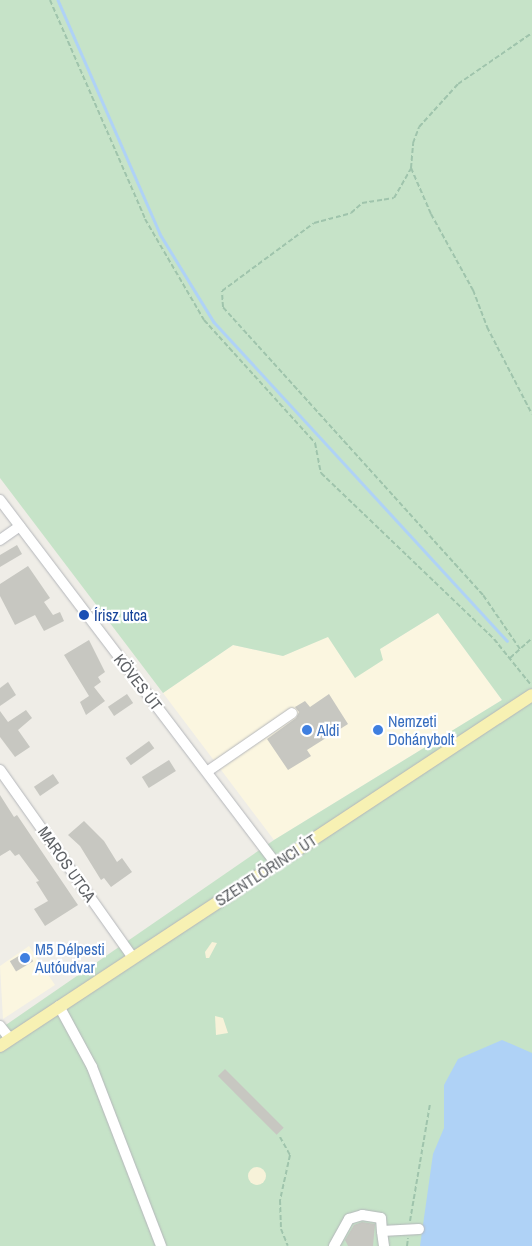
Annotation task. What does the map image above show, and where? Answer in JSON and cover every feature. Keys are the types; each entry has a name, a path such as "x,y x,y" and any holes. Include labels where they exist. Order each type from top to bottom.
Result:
{"main road":[{"name":"SZENTLŐRINCI ÚT","path":"5,1043 532,695"}],"street":[{"name":"KÖVES ÚT","path":"0,500 145,693 208,770 276,863"},
{"path":"0,540 20,526"},
{"path":"208,770 292,713"},
{"name":"MAROS UTCA","path":"0,770 133,958"},
{"path":"59,1006 92,1067 161,1246"},
{"path":"0,1026 5,1043"},
{"path":"334,1246 349,1219 362,1215 380,1218 384,1246"},
{"path":"382,1231 414,1229"}],"path":[{"path":"50,0 150,228 204,320 315,443 321,473 510,658 532,687"},
{"path":"520,649 483,595 222,307 222,291 314,223 351,213 362,203 394,198 411,168 413,143 419,127 458,84 532,33"},
{"path":"411,168 431,214 473,290 487,327 532,414"},
{"path":"510,658 532,638"},
{"path":"407,1246 414,1229 430,1104"},
{"path":"280,1137 290,1155 280,1200 281,1229 288,1246"}],"shaded area":[{"path":"438,613 502,700 274,840 163,693 233,645 283,656 328,636 355,678 380,649"},
{"path":"29,946 55,985 3,1019 0,966"}],"green space":[{"path":"0,0 532,0 532,1246 0,1246 0,1029 274,840 502,700 438,613 380,649 383,660 355,678 328,637 283,656 233,645 163,693 0,478"}],"sand":[{"path":"212,942 217,943 209,958 206,958 205,952"},
{"path":"215,1016 223,1018 228,1033 216,1035"},
{"path":"257,1167 263,1170 266,1176 263,1182 257,1185 251,1182 248,1176 251,1170"}],"water":[{"path":"502,1040 532,1053 532,1246 420,1246 433,1154 444,1128 444,1085 458,1059"}],"building":[{"path":"17,545 22,554 0,567 0,555"},
{"path":"28,566 50,598 44,602 53,615 60,612 64,621 44,631 35,615 15,625 0,596 0,584"},
{"path":"89,640 105,672 98,677 101,682 94,687 105,701 86,715 80,702 89,696 64,655"},
{"path":"8,682 16,695 0,706 0,688"},
{"path":"127,694 133,703 114,716 108,707"},
{"name":"Aldi","path":"329,694 348,724 307,750 311,756 288,770 267,739 296,718 299,712 295,707 305,701 310,707"},
{"path":"26,710 32,718 18,730 30,747 15,757 0,737 0,711 8,722"},
{"path":"149,741 154,748 131,765 126,758"},
{"path":"169,760 176,771 149,788 142,777"},
{"path":"53,774 59,783 40,796 34,787"},
{"path":"0,795 14,817 17,815 78,905 45,926 34,909 48,901 36,882 39,881 19,854 15,856 10,850 0,856"},
{"path":"84,821 104,841 117,862 122,858 132,872 111,887 104,878 101,880 80,846 68,835"},
{"path":"27,951 33,961 16,972 10,961"},
{"path":"225,1069 284,1128 277,1135 218,1076"},
{"path":"362,1222 375,1224 373,1246 348,1246 345,1240 354,1225"}],"waterway":[{"path":"58,0 160,234 214,322 507,641"}],"place":[{"name":"Írisz utca","path":"84,615"},
{"name":"Aldi","path":"307,730"},
{"name":"Nemzeti Dohánybolt","path":"378,730"},
{"name":"M5 Délpesti Autóudvar","path":"25,958"}]}
